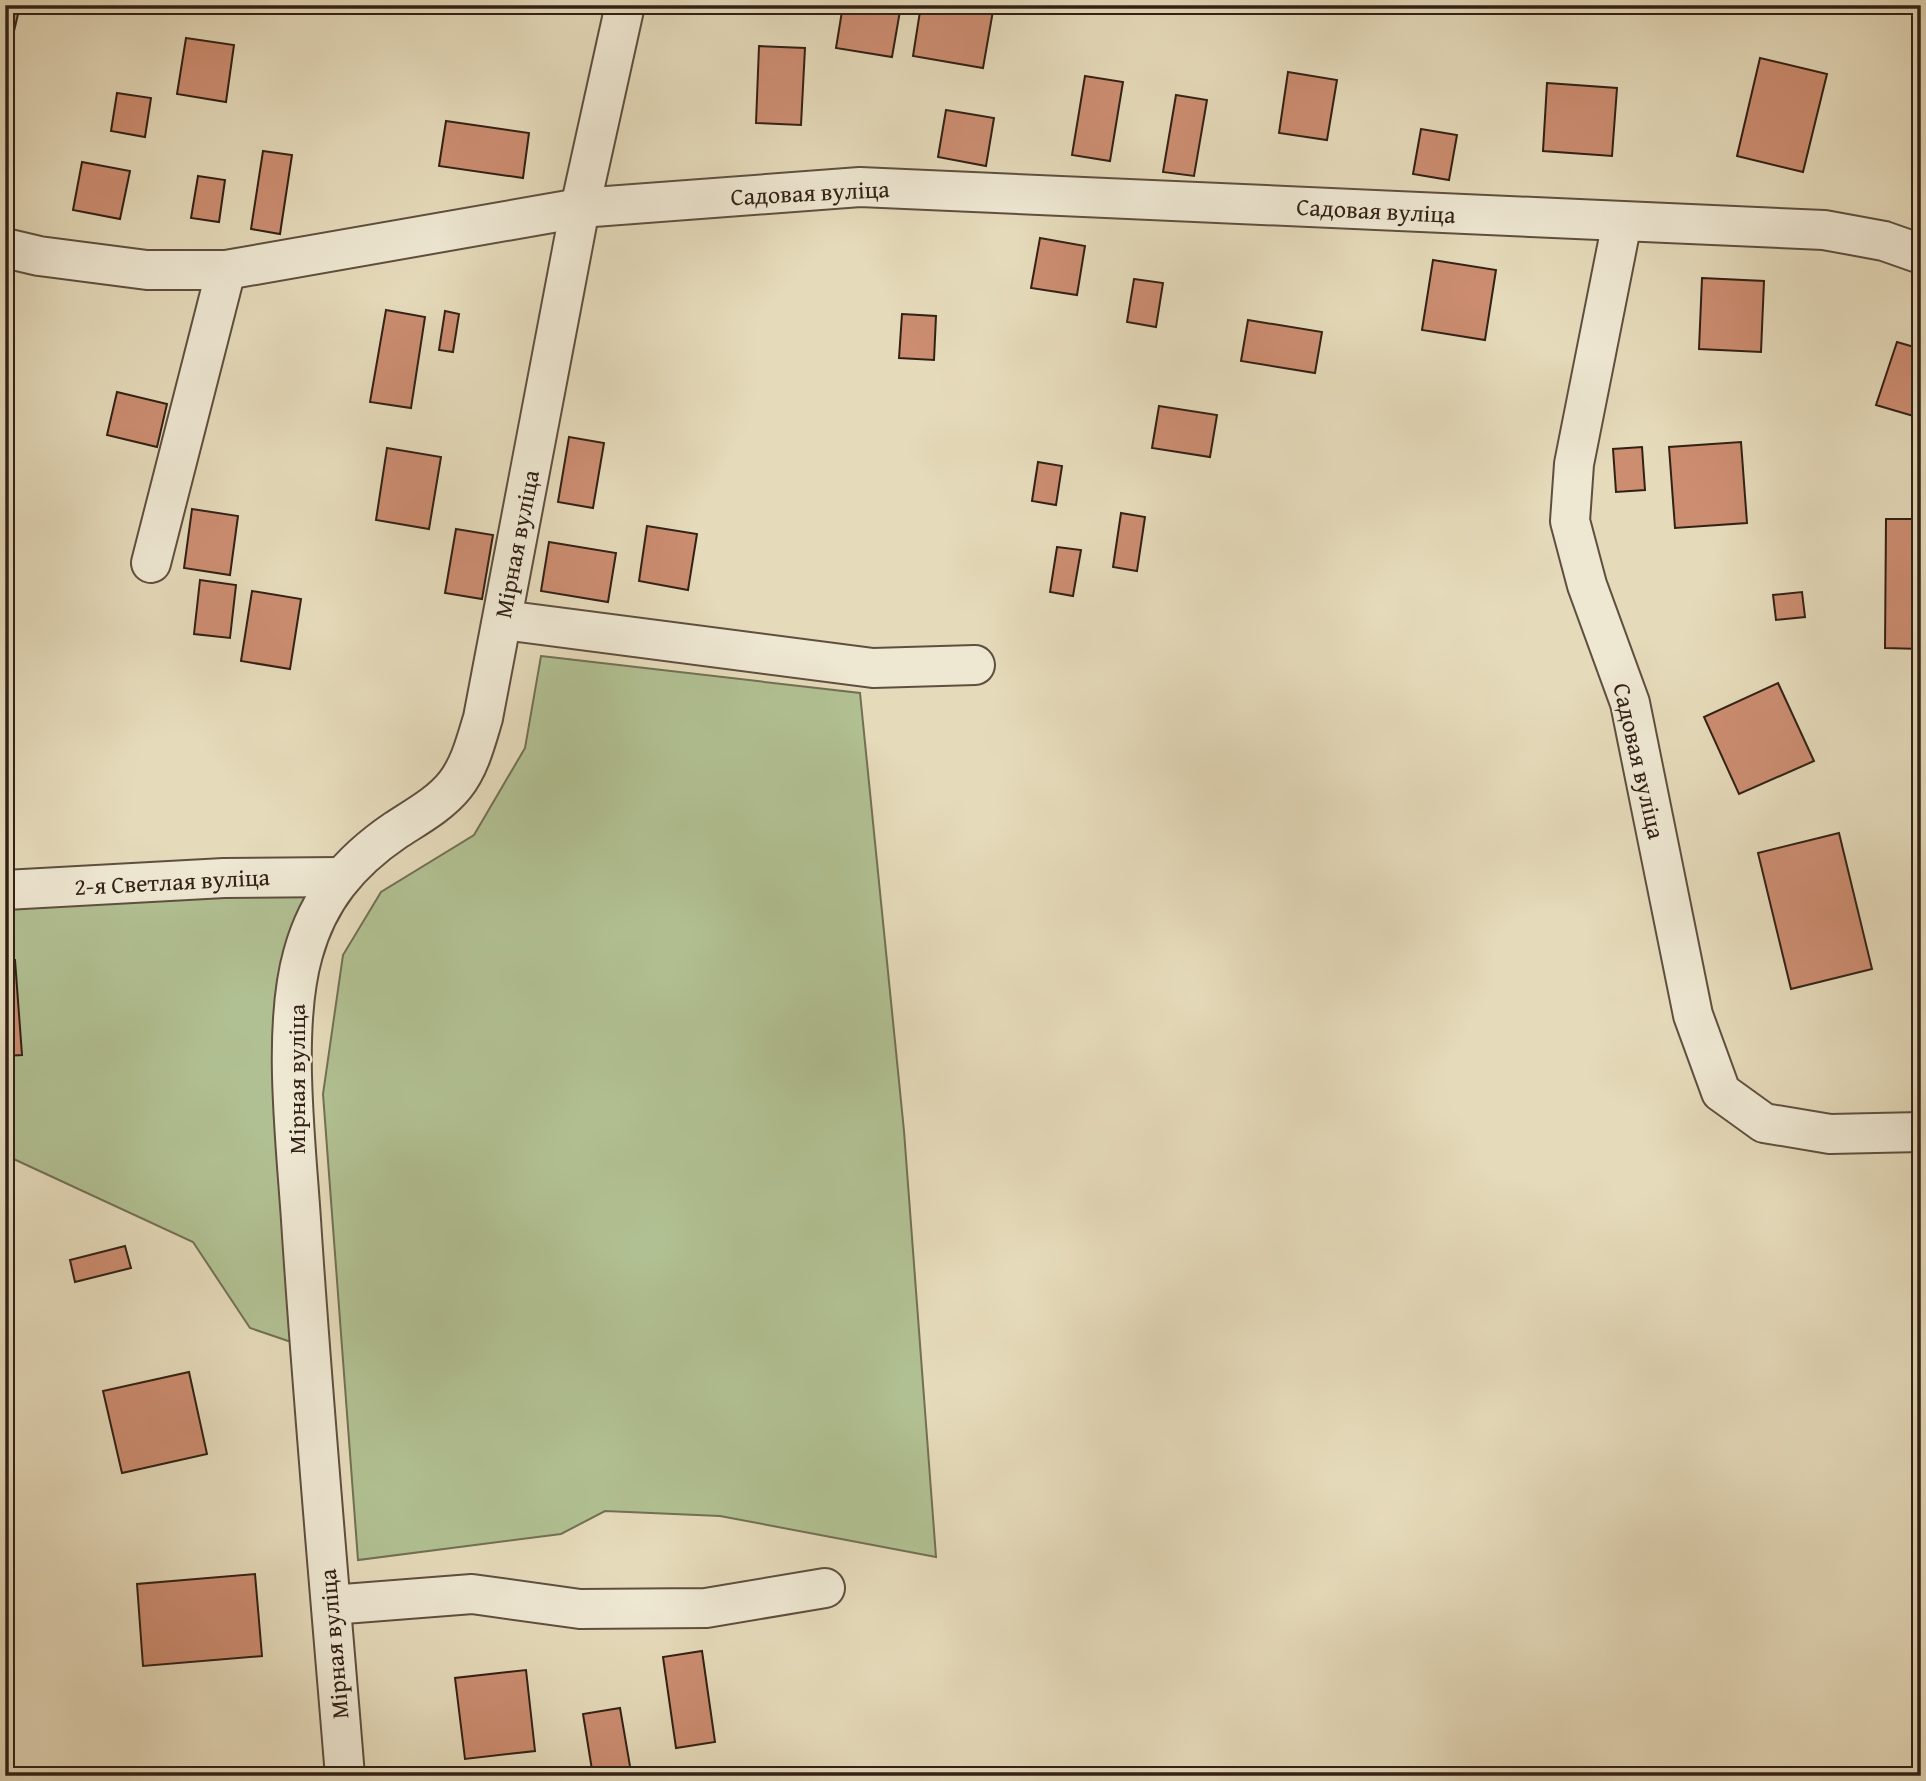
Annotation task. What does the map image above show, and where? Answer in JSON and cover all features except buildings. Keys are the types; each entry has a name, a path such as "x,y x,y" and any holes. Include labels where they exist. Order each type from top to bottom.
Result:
{"street":[{"name":"Мірная вуліца","path":"345,1776 303,1252 294,1102 294,1011 302,955 315,920 340,877 376,844 434,805 455,785 472,756 483,718 503,620 580,208 625,5"},
{"name":"Садовая вуліца","path":"5,247 40,256 147,270 226,270 580,208 860,187 1824,230 1884,241 1921,254"},
{"name":"Садовая вуліца","path":"1622,222 1574,464 1570,521 1587,585 1630,703 1693,1015 1721,1092 1764,1123 1830,1134 1921,1132"},
{"path":"151,563 226,270"},
{"path":"503,620 873,668 975,664"},
{"name":"2-я Светлая вуліца","path":"5,890 224,878 340,877"},
{"path":"331,1605 472,1594 580,1609 706,1608 825,1588"}],"green space":[{"path":"541,656 860,693 904,1131 936,1557 720,1516 605,1511 561,1534 358,1560 323,1094 343,955 381,892 474,835 525,748"},
{"path":"340,877 302,955 309,1348 250,1328 193,1242 5,1155 5,894"}]}
